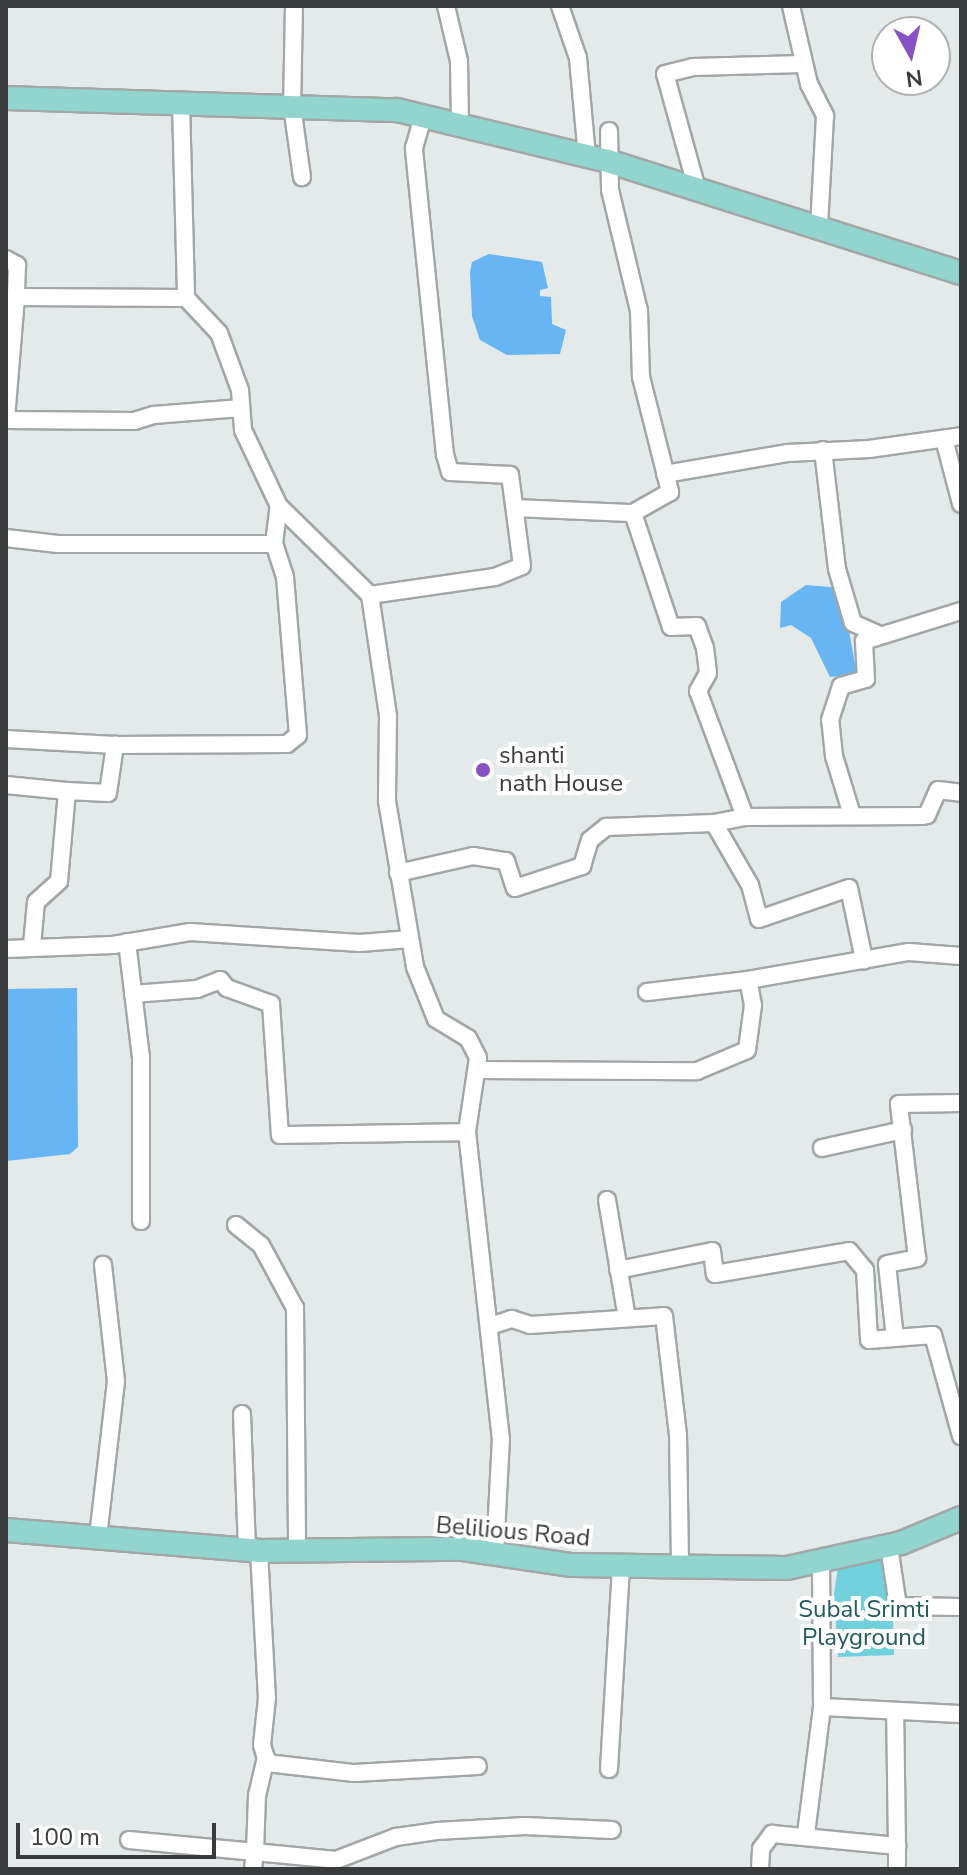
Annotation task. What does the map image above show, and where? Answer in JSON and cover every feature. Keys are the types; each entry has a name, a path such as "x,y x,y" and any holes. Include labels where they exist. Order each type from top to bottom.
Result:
{"main road":[{"path":"6,98 397,110 598,158 961,273"},
{"name":"Belilious Road","path":"6,1530 253,1551 463,1549 621,1566 787,1568 889,1546 961,1518"}],"street":[{"path":"294,6 292,106 302,177"},
{"path":"446,6 457,46 460,125"},
{"path":"517,508 633,513 670,492 641,377 639,311 610,190 598,158 578,58 560,6"},
{"path":"791,6 803,64 825,116 819,227"},
{"path":"697,189 665,74 693,67 803,64"},
{"path":"181,103 186,298 219,333 240,390 243,430 279,506 370,595 388,716 387,801 410,939 436,1019 468,1038 478,1058 467,1132 501,1438 495,1554"},
{"path":"370,595 495,577 522,566 517,508 510,475 450,472 445,455 414,148 423,116"},
{"path":"598,158 609,131"},
{"path":"6,259 17,265 7,420 134,421 154,415 241,408"},
{"path":"16,297 186,298"},
{"path":"665,474 823,450 953,437 961,504"},
{"path":"823,450 837,569 853,623 878,634"},
{"path":"6,739 115,745 294,741 297,712 285,577 274,544 279,506"},
{"path":"633,513 671,627 697,626 708,673 698,691 745,817"},
{"path":"6,538 58,544 274,544"},
{"path":"852,815 834,756 830,720 841,686 866,679 864,641 878,634 961,611"},
{"path":"6,785 108,793 115,745"},
{"path":"398,873 473,856 506,861 515,888 582,866 590,840 606,827 714,823 745,817 927,815 938,790 961,793"},
{"path":"32,945 36,902 59,881 67,791"},
{"path":"714,823 750,885 759,919 849,888 864,960"},
{"path":"6,949 32,945 127,942 190,932 360,943 410,939"},
{"path":"127,942 142,1092 141,1221"},
{"path":"647,992 748,980 909,952 961,956"},
{"path":"133,994 197,989 220,980 227,988 271,1004 280,1135 467,1132"},
{"path":"477,1070 697,1071 747,1050 753,1005 748,980"},
{"path":"895,1338 887,1264 917,1258 899,1104 961,1103"},
{"path":"822,1148 903,1130"},
{"path":"607,1200 627,1318"},
{"path":"236,1225 261,1245 295,1308 297,1551"},
{"path":"618,1270 712,1251 715,1274 849,1251 865,1270 869,1340 933,1335 961,1436"},
{"path":"98,1537 116,1381 103,1265"},
{"path":"490,1326 512,1319 530,1325 664,1316 678,1435 680,1566"},
{"path":"242,1414 267,1763 354,1773 478,1766"},
{"path":"889,1546 898,1606 961,1607"},
{"path":"806,1834 822,1707 821,1561"},
{"path":"609,1769 621,1566"},
{"path":"822,1707 961,1714"},
{"path":"895,1711 897,1869"},
{"path":"253,1869 257,1795 266,1757"},
{"path":"129,1840 336,1860 396,1837 437,1831 525,1826 612,1830"},
{"path":"760,1869 761,1849 772,1834 806,1834 855,1845 897,1846"}],"green space":[{"name":"Subal Srimti Playground","path":"891,1553 894,1655 838,1657 834,1594 839,1560"}],"shaded area":[{"path":"489,254 542,262 548,288 540,290 540,296 551,297 552,324 566,330 560,354 507,355 480,340 472,316 470,272 472,262"},
{"path":"806,585 841,588 857,674 830,677 811,638 791,625 780,628 781,602"},
{"path":"77,988 78,1147 70,1154 6,1161 6,989"}],"place":[{"name":"shanti nath House","path":"483,770"}]}
